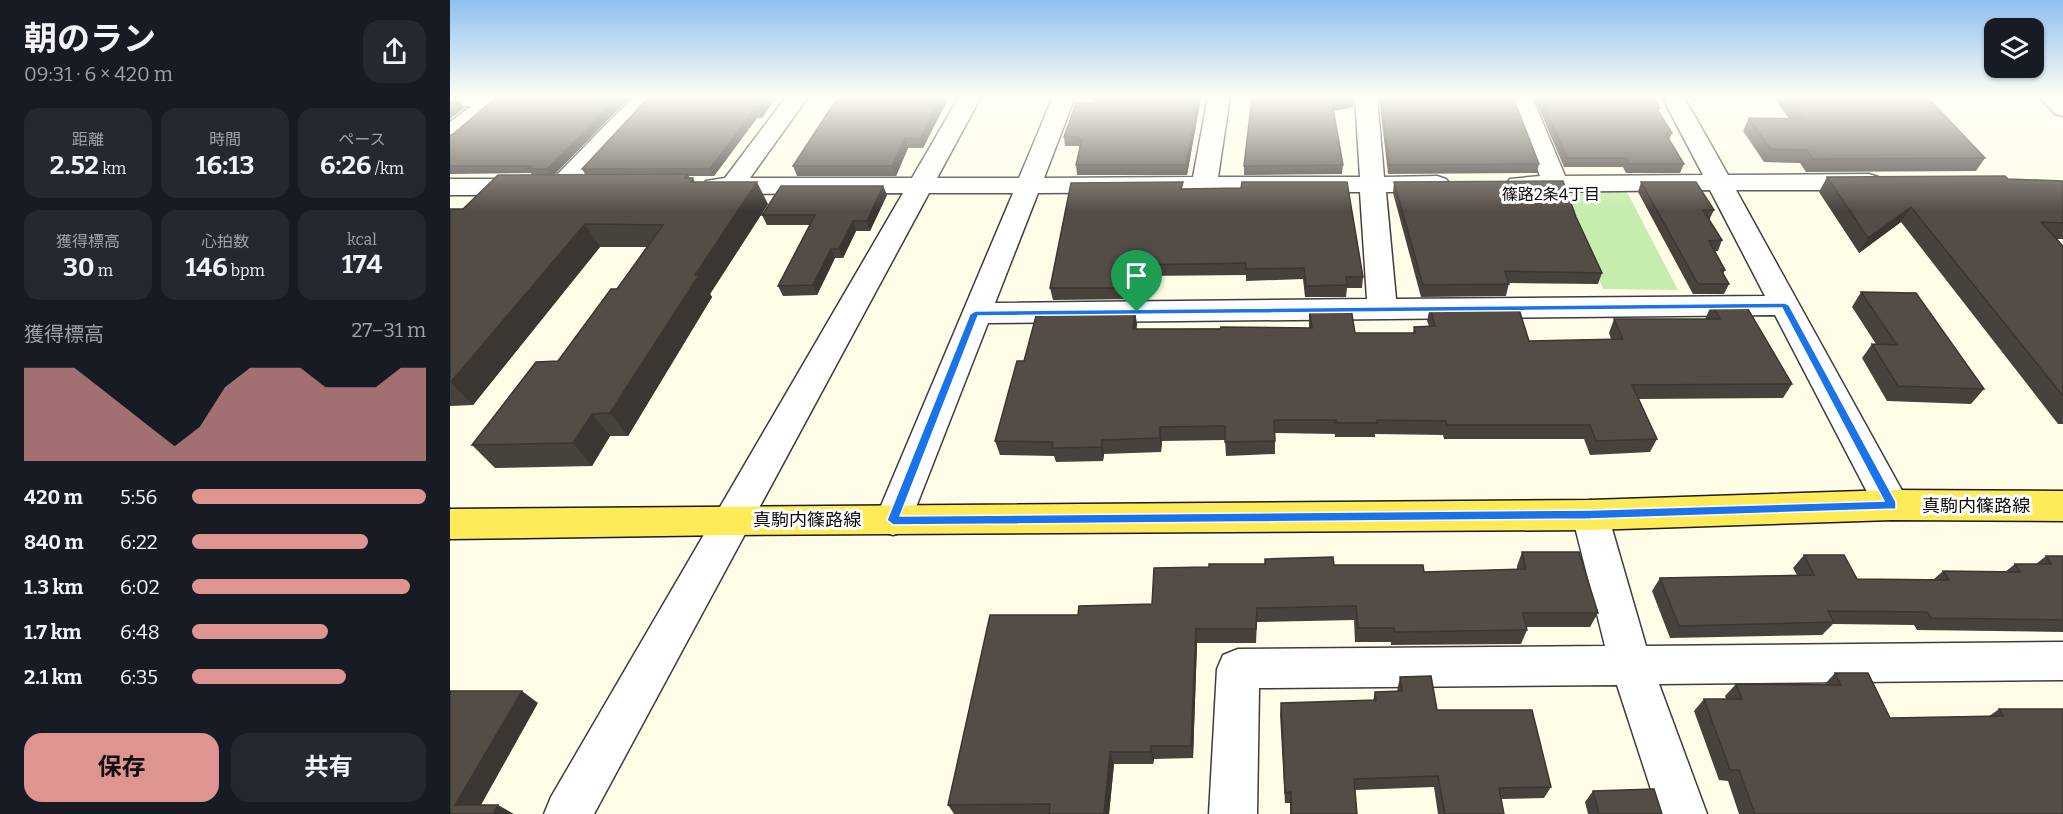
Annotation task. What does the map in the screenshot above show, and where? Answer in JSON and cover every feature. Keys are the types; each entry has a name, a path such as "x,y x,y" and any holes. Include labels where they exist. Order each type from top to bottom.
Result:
{"main road":[{"name":"真駒内篠路線","path":"450,524 1590,515 1892,506 2063,506"}],"street":[{"path":"559,187 609,135"},
{"path":"732,186 769,135"},
{"path":"568,814 949,135"},
{"path":"893,520 1048,135"},
{"path":"1204,185 1213,135"},
{"path":"1368,135 1382,309"},
{"path":"1536,135 1556,184"},
{"path":"1694,135 1892,506"},
{"path":"1498,184 1896,182"},
{"path":"686,186 1464,184"},
{"path":"450,187 594,187"},
{"path":"975,314 1785,305"},
{"path":"1590,515 1631,665 1683,814"},
{"path":"1233,814 1238,669 2063,661"}],"green space":[{"path":"1564,190 1626,190 1678,290 1603,289"}],"building":[{"path":"450,135 581,135 547,169 528,169 531,166 450,166"},
{"path":"614,135 735,135 710,169 582,169"},
{"path":"813,135 922,135 920,139 905,138 892,166 793,166"},
{"path":"1065,135 1192,135 1186,165 1076,165 1082,140 1078,140 1079,137 1064,137"},
{"path":"1248,135 1338,135 1343,165 1244,166"},
{"path":"1385,135 1528,135 1539,164 1389,165"},
{"path":"1557,135 1666,135 1684,164 1629,164 1626,158 1567,158"},
{"path":"1761,135 1963,135 1985,158 1813,159 1807,150 1770,149"},
{"path":"688,174 685,178 693,178 691,182 757,182 695,275 699,275 610,413 592,414 573,443 472,445 536,362 558,361 611,289 617,289 663,225 585,224 450,383 450,209 463,209 498,175"},
{"path":"2005,176 2008,179 2063,181 2063,223 2041,222 2063,246 2063,396 1911,207 1868,238 1827,177"},
{"path":"1563,181 1576,217 1602,273 1505,271 1509,284 1423,285 1394,182"},
{"path":"1183,182 1181,189 1241,188 1242,182 1347,182 1363,277 1346,277 1347,285 1306,286 1304,268 1246,269 1246,263 1139,265 1137,288 1050,288 1071,183"},
{"path":"1641,182 1696,182 1714,210 1703,210 1722,240 1709,241 1725,270 1721,270 1729,284 1698,284"},
{"path":"781,186 883,186 867,221 853,221 839,249 831,249 813,285 778,286 815,215 762,215"},
{"path":"1861,292 1916,293 1984,389 1898,386 1872,344 1897,345"},
{"path":"1712,304 1745,304 1792,384 1632,385 1657,439 1596,441 1590,425 1447,425 1446,421 1377,420 1377,423 1336,423 1336,420 1274,420 1275,441 1225,442 1225,426 1160,427 1160,438 1102,440 1101,447 1052,448 1053,442 995,441 1017,361 1024,361 1036,316 1042,316 1044,311 1135,310 1133,329 1220,329 1221,327 1312,328 1309,308 1351,308 1355,333 1415,333 1414,327 1435,326 1430,307 1518,306 1529,341 1623,339 1614,319 1720,319"},
{"path":"1522,552 1579,552 1598,613 1523,613 1527,630 1395,632 1394,628 1358,628 1356,606 1257,608 1256,629 1196,629 1191,746 1151,746 1151,752 1110,752 1104,814 1049,814 1050,804 948,805 990,615 1078,615 1079,606 1152,604 1154,568 1209,567 1209,564 1265,564 1265,559 1333,557 1334,565 1423,565 1424,572 1526,569"},
{"path":"1804,555 1844,555 1857,579 1949,580 1943,571 2020,572 2015,564 2051,564 2046,556 2063,556 2063,620 1931,618 1927,612 1828,611 1834,622 1679,626 1660,578 1814,575"},
{"path":"1835,673 1868,673 1890,718 2003,716 1999,709 2063,709 2063,814 1755,814 1739,770 1730,770 1704,699 1742,699 1736,684 1841,685"},
{"path":"1431,676 1437,710 1532,710 1551,787 1499,788 1504,814 1445,814 1438,776 1354,779 1357,814 1291,814 1291,792 1285,793 1281,703 1376,700 1375,692 1402,691 1400,677"},
{"path":"450,691 522,691 455,805 498,805 493,814 450,814"},
{"path":"1654,789 1662,814 1599,814 1593,791"}],"district":[{"name":"篠路2条4丁目","path":"1551,194"}],"route":[{"path":"1785,305 1892,506 1590,515 893,520 975,314 1137,312 1785,305"}]}
